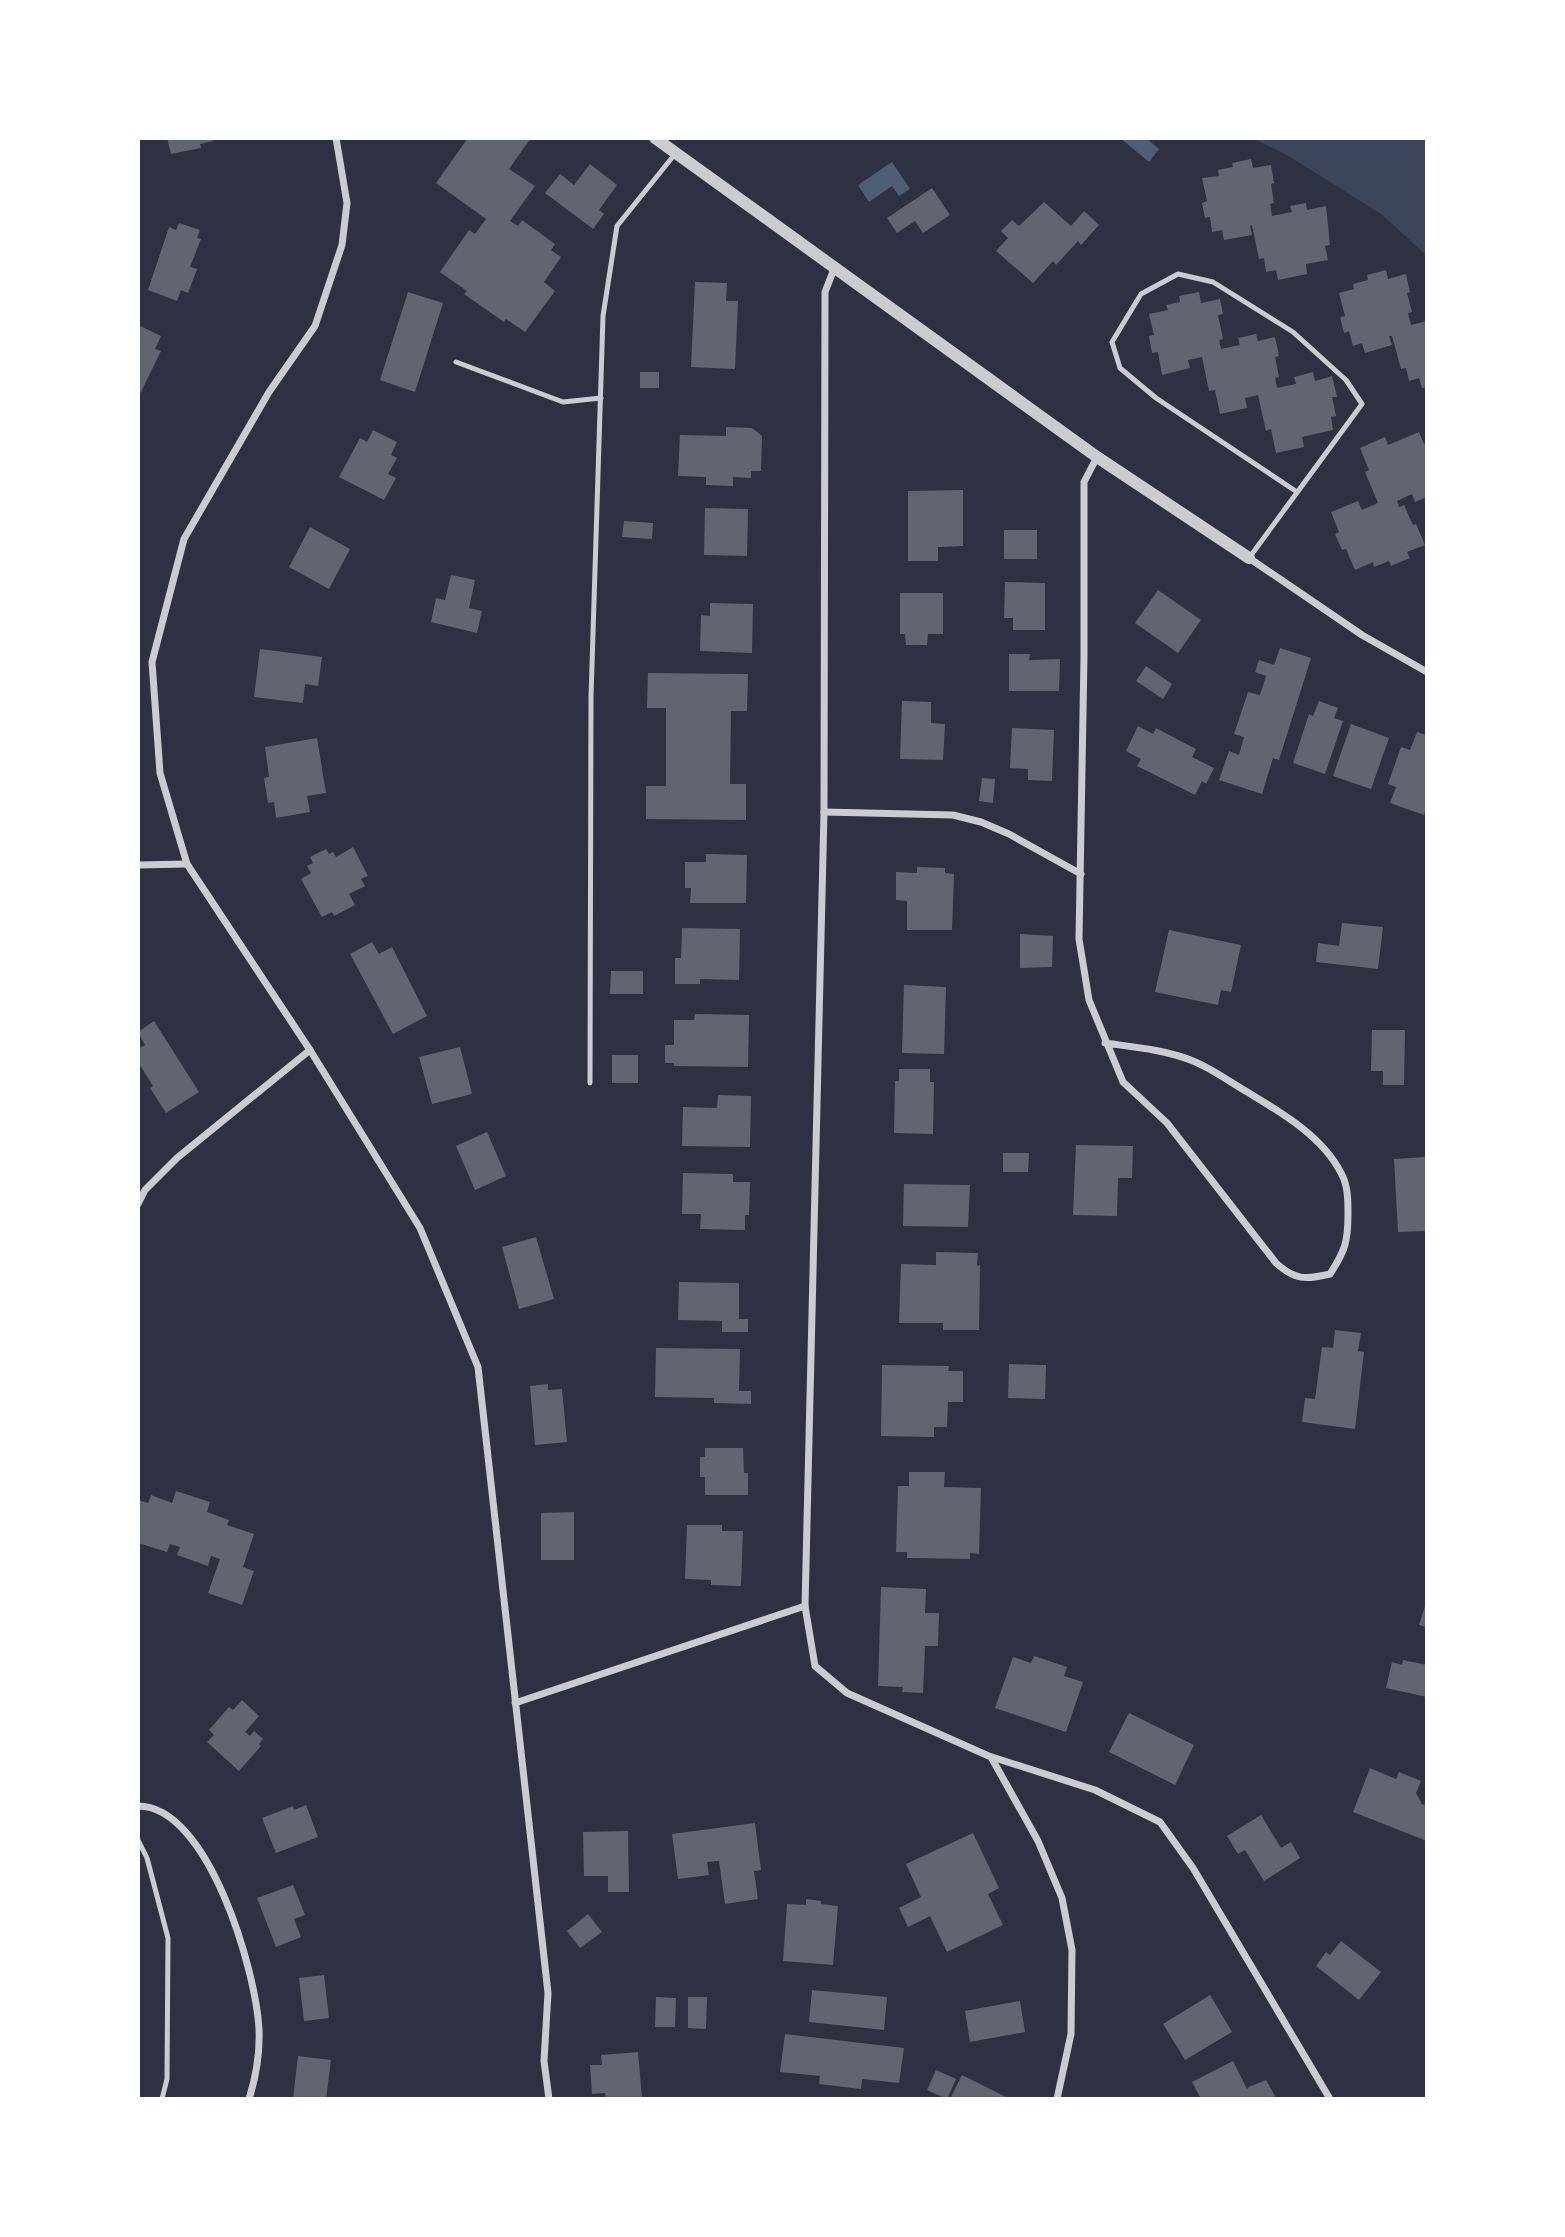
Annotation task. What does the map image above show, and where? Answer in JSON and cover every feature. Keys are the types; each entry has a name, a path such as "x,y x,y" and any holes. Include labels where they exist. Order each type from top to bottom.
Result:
{"street":[{"path":"336,138 347,203 344,231 342,245 315,326 269,392 184,539 152,662 160,773 187,864 310,1050 420,1228 478,1367 548,1993 544,2061 550,2099"},
{"path":"654,138 1097,457 1362,635 1427,672"},
{"path":"834,269 825,292 824,812 805,1606 815,1666 847,1693 991,1757 1095,1790 1160,1822 1193,1868 1330,2099"},
{"path":"1097,457 1084,482 1079,939 1089,1000 1105,1043 1122,1083 1167,1123 1276,1263 1291,1276 1312,1278 1330,1274 1344,1253 1348,1227 1348,1195 1342,1174 1329,1153 1307,1133 1263,1102 1194,1061 1151,1049 1105,1043"},
{"path":"824,812 953,816 981,822 1009,834 1081,874"},
{"path":"138,865 187,864"},
{"path":"138,1204 145,1190 177,1158 310,1050"},
{"path":"514,1703 805,1606"},
{"path":"991,1757 1038,1840 1062,1898 1072,1950 1071,2034 1057,2099"},
{"path":"138,1806 161,1810 190,1835 227,1899 254,1998 259,2030 257,2062 249,2099"}],"lane":[{"path":"590,1083 591,697 603,316 617,226 675,155"},
{"path":"1249,558 1362,404 1346,380 1293,332 1213,282 1178,274 1141,294 1112,342 1119,368 1156,398 1297,492"},
{"path":"456,362 563,402 601,398"},
{"path":"138,1840 147,1858 168,1938 167,2079 162,2099"}],"shaded area":[{"path":"1120,138 1146,138 1159,149 1149,162"},
{"path":"1252,138 1427,138 1427,256 1381,214 1287,155"},
{"path":"892,162 910,189 899,196 892,186 869,202 858,185"}],"building":[{"path":"167,138 213,138 213,141 200,144 201,148 171,154"},
{"path":"468,138 531,138 509,169 535,186 510,221 518,226 522,220 555,244 551,250 561,257 544,282 555,291 525,332 506,319 504,322 464,294 467,291 440,272 469,230 475,234 486,219 436,183"},
{"path":"1251,159 1253,168 1271,165 1274,183 1271,184 1274,203 1270,204 1272,216 1292,212 1290,206 1306,203 1307,210 1326,206 1330,245 1325,246 1328,260 1306,264 1307,274 1278,280 1276,270 1266,272 1264,258 1259,259 1252,225 1252,235 1224,240 1222,230 1212,232 1210,217 1205,218 1202,203 1207,201 1202,178 1219,176 1218,170 1233,167 1232,163"},
{"path":"590,164 617,185 599,210 604,214 593,229 545,193 560,174 574,185"},
{"path":"932,188 950,215 923,233 915,221 897,233 887,218"},
{"path":"1044,202 1071,226 1084,211 1099,225 1081,245 1078,241 1056,265 1053,261 1033,283 996,251 1008,238 1001,231 1012,220 1019,226"},
{"path":"179,223 200,230 197,238 201,239 190,267 197,269 188,293 181,290 177,301 148,290 169,227 176,230"},
{"path":"1386,270 1388,279 1406,274 1412,312 1408,313 1411,325 1427,321 1427,387 1422,388 1419,378 1409,381 1406,368 1401,369 1392,336 1389,336 1392,345 1365,353 1362,343 1353,346 1349,331 1344,333 1340,317 1345,316 1339,293 1354,289 1353,284 1368,280 1367,275"},
{"path":"695,282 727,283 726,301 738,301 735,369 691,367"},
{"path":"408,292 443,303 415,392 380,380"},
{"path":"1199,292 1201,303 1220,299 1223,314 1218,315 1223,339 1219,340 1221,349 1240,345 1238,338 1256,334 1258,341 1275,337 1279,356 1275,357 1279,377 1275,378 1277,388 1296,384 1294,377 1313,372 1315,381 1332,376 1337,397 1332,397 1336,416 1331,417 1333,430 1302,437 1304,447 1276,453 1271,429 1266,431 1258,395 1245,398 1247,408 1220,414 1215,390 1209,391 1202,357 1188,360 1190,368 1162,375 1158,352 1152,353 1149,336 1154,335 1149,314 1168,310 1166,305 1180,302 1179,296"},
{"path":"138,325 161,336 155,349 161,351 138,398"},
{"path":"640,372 659,372 659,388 640,388"},
{"path":"726,427 752,428 762,436 761,471 751,471 751,478 733,477 733,486 706,485 706,477 678,476 680,435 726,436"},
{"path":"373,430 397,442 391,455 397,458 388,474 396,478 384,500 339,477 360,438 367,442"},
{"path":"1419,432 1424,444 1427,443 1427,497 1415,502 1412,494 1397,501 1399,507 1404,505 1425,545 1407,552 1410,558 1391,566 1389,561 1374,567 1373,562 1355,570 1346,549 1342,550 1335,534 1339,532 1331,512 1358,501 1362,510 1378,503 1365,472 1369,470 1360,448 1385,437 1388,445"},
{"path":"963,490 963,546 938,547 938,561 908,561 908,491"},
{"path":"705,508 748,509 747,556 704,555"},
{"path":"624,521 653,523 652,539 622,537"},
{"path":"310,527 350,549 329,589 289,567"},
{"path":"1004,530 1037,530 1037,559 1004,559"},
{"path":"451,575 475,580 469,608 482,611 477,633 431,622 436,598 445,600"},
{"path":"1005,582 1045,583 1045,630 1013,630 1013,618 1004,618"},
{"path":"1158,590 1201,620 1178,653 1135,623"},
{"path":"900,593 943,593 943,634 928,634 927,645 906,645 905,634 900,634"},
{"path":"710,603 753,604 752,653 700,651 701,615 710,616"},
{"path":"1280,648 1311,658 1279,760 1273,758 1262,794 1219,780 1229,751 1239,755 1244,737 1234,734 1248,692 1260,695 1266,676 1255,672 1259,660 1274,665"},
{"path":"260,649 322,657 318,686 305,684 303,703 254,697"},
{"path":"1009,654 1030,654 1029,660 1060,659 1059,691 1009,691"},
{"path":"1146,666 1172,684 1163,699 1136,681"},
{"path":"648,673 748,674 747,711 731,711 730,784 746,784 746,820 646,819 646,786 666,786 666,708 647,708"},
{"path":"902,701 931,702 931,723 945,724 943,760 900,759"},
{"path":"1319,701 1338,708 1334,718 1343,721 1325,774 1293,763 1309,714 1313,716"},
{"path":"1351,724 1389,738 1371,789 1333,776"},
{"path":"1138,726 1153,734 1156,728 1196,749 1192,757 1214,768 1206,784 1202,781 1195,795 1137,766 1141,759 1126,751"},
{"path":"1012,728 1054,730 1052,781 1028,780 1028,769 1010,768"},
{"path":"1417,732 1427,735 1427,806 1424,815 1390,803 1396,787 1388,784 1401,747 1410,750"},
{"path":"317,738 326,793 307,796 310,812 276,818 274,802 268,803 264,778 269,777 265,747"},
{"path":"982,778 995,779 993,803 979,801"},
{"path":"353,847 368,876 361,879 365,886 349,894 355,905 334,916 332,912 322,917 301,879 311,873 307,866 313,863 310,857 326,849 336,857"},
{"path":"706,854 747,855 746,903 690,903 691,888 685,888 685,862 706,862"},
{"path":"917,867 945,868 945,873 954,874 952,930 907,930 907,901 896,900 896,872 917,873"},
{"path":"1342,923 1383,927 1378,969 1316,962 1318,943 1339,946"},
{"path":"682,928 740,929 739,980 700,979 700,984 675,984 675,958 681,958"},
{"path":"1169,930 1241,945 1231,992 1221,990 1218,1005 1155,992"},
{"path":"1020,934 1053,936 1052,967 1020,968"},
{"path":"372,942 379,954 392,947 427,1016 393,1034 350,954"},
{"path":"611,971 643,971 643,994 610,994"},
{"path":"904,985 946,987 944,1054 902,1053"},
{"path":"695,1014 749,1015 748,1067 674,1066 674,1063 665,1063 665,1045 674,1045 674,1020 694,1020"},
{"path":"154,1021 199,1092 166,1113 138,1062 138,1049 145,1045 138,1032"},
{"path":"1372,1030 1405,1030 1404,1085 1383,1085 1383,1071 1371,1071"},
{"path":"460,1047 472,1094 432,1104 419,1057"},
{"path":"612,1055 638,1055 638,1083 612,1083"},
{"path":"899,1069 930,1069 930,1082 934,1082 933,1134 894,1133 895,1081 899,1081"},
{"path":"718,1095 751,1096 750,1147 682,1146 683,1107 717,1108"},
{"path":"487,1132 506,1176 475,1190 456,1146"},
{"path":"1076,1145 1133,1146 1132,1178 1118,1178 1117,1216 1073,1215"},
{"path":"1003,1153 1029,1153 1028,1172 1003,1172"},
{"path":"1427,1157 1427,1231 1398,1232 1394,1159"},
{"path":"683,1173 733,1174 733,1182 750,1182 749,1215 745,1215 745,1230 700,1229 701,1214 682,1214"},
{"path":"904,1184 970,1185 968,1227 903,1226"},
{"path":"536,1237 554,1299 519,1309 502,1247"},
{"path":"936,1252 978,1253 979,1330 943,1330 943,1323 899,1323 901,1264 936,1265"},
{"path":"679,1282 739,1283 739,1319 748,1319 748,1332 722,1332 722,1321 678,1320"},
{"path":"1335,1330 1361,1333 1358,1351 1364,1352 1355,1429 1302,1422 1305,1398 1315,1399 1322,1347 1333,1348"},
{"path":"656,1348 740,1349 739,1391 751,1391 751,1404 714,1403 714,1398 655,1397"},
{"path":"1009,1364 1046,1365 1045,1399 1008,1398"},
{"path":"882,1365 949,1366 948,1371 963,1371 963,1402 948,1402 947,1427 934,1427 934,1437 881,1436"},
{"path":"548,1384 548,1390 562,1389 567,1442 535,1445 530,1386"},
{"path":"705,1448 743,1448 744,1473 748,1473 748,1495 705,1495 705,1477 700,1477 700,1457 705,1457"},
{"path":"909,1472 945,1472 944,1487 981,1488 979,1554 970,1553 970,1559 907,1558 907,1552 896,1552 898,1486 909,1486"},
{"path":"176,1491 210,1502 207,1512 229,1520 227,1525 254,1534 243,1567 254,1571 242,1605 208,1593 220,1559 211,1556 208,1566 177,1555 180,1547 170,1544 167,1552 138,1543 138,1500 148,1503 151,1495 172,1503"},
{"path":"574,1512 574,1560 541,1560 541,1513"},
{"path":"687,1525 722,1525 722,1531 743,1531 741,1586 711,1585 711,1580 685,1579"},
{"path":"881,1587 926,1589 925,1613 939,1613 938,1646 925,1646 923,1693 902,1692 903,1687 878,1686"},
{"path":"1427,1600 1427,1627 1419,1625"},
{"path":"1034,1656 1067,1667 1064,1676 1083,1682 1066,1732 995,1708 1013,1657 1031,1663"},
{"path":"1403,1660 1427,1665 1427,1697 1386,1688 1392,1662 1402,1665"},
{"path":"242,1700 259,1716 245,1732 250,1736 254,1731 263,1739 259,1744 261,1746 239,1771 207,1742 214,1735 209,1730 229,1707 233,1710"},
{"path":"1129,1713 1194,1745 1175,1785 1109,1752"},
{"path":"1370,1768 1396,1779 1399,1772 1421,1781 1416,1793 1422,1804 1427,1806 1427,1841 1353,1812"},
{"path":"306,1805 318,1837 276,1853 262,1818 293,1806 294,1810"},
{"path":"1261,1815 1281,1848 1291,1842 1300,1858 1264,1881 1245,1850 1238,1854 1227,1836"},
{"path":"755,1823 761,1870 754,1871 758,1899 725,1904 719,1861 707,1862 709,1875 678,1879 672,1834"},
{"path":"628,1831 629,1892 608,1892 608,1876 584,1876 583,1832"},
{"path":"973,1833 999,1888 988,1894 1003,1925 947,1952 930,1916 908,1927 899,1908 921,1897 906,1864"},
{"path":"293,1885 305,1915 294,1919 301,1937 276,1947 257,1898"},
{"path":"806,1899 838,1906 833,1965 783,1961 787,1904 806,1905"},
{"path":"588,1914 602,1932 580,1948 567,1931"},
{"path":"1341,1941 1381,1972 1359,2000 1316,1966 1326,1952 1330,1955"},
{"path":"324,1975 329,2018 304,2021 299,1978"},
{"path":"812,1990 887,1997 884,2030 809,2022"},
{"path":"1210,1995 1232,2032 1185,2060 1163,2024"},
{"path":"656,1997 676,1998 675,2027 655,2027"},
{"path":"688,1997 707,1997 706,2029 688,2028"},
{"path":"1020,2001 1025,2032 970,2042 965,2011"},
{"path":"785,2034 904,2048 899,2083 862,2079 861,2089 819,2084 820,2076 780,2072"},
{"path":"638,2052 642,2098 606,2099 605,2093 592,2094 590,2065 602,2065 601,2055"},
{"path":"298,2056 331,2060 326,2099 293,2099"},
{"path":"1233,2061 1247,2089 1266,2080 1275,2096 1270,2099 1201,2099 1192,2082"},
{"path":"936,2070 956,2079 947,2099 927,2090"},
{"path":"962,2075 1010,2099 950,2099"}]}
